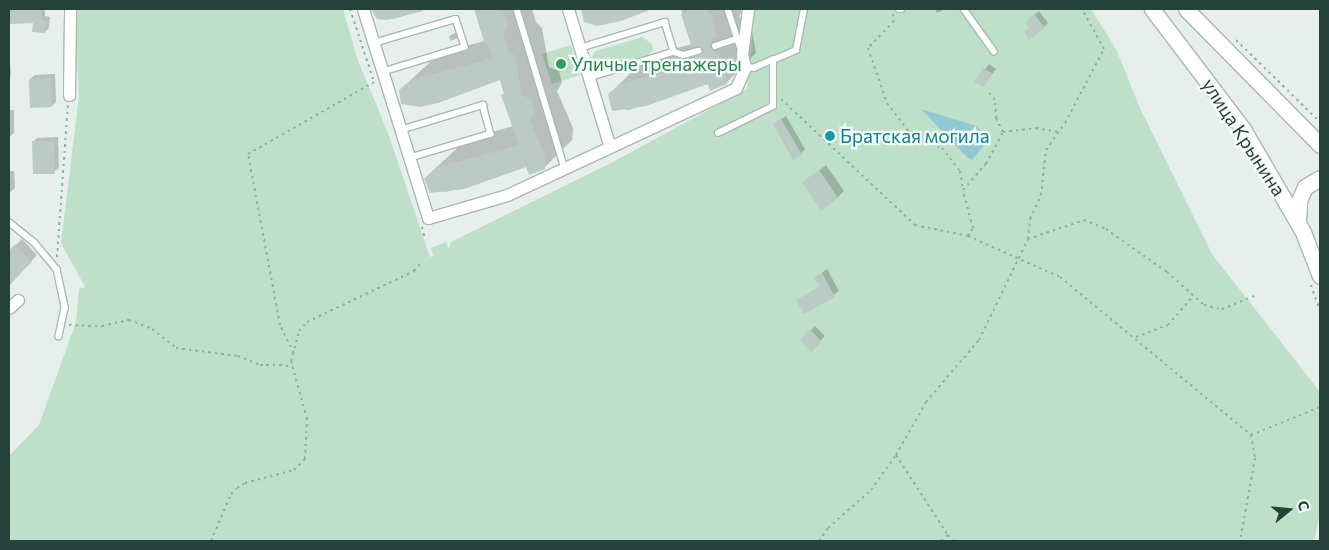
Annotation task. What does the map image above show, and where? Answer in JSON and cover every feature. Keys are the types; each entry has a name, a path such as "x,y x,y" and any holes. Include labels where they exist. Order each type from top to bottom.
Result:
{"main road":[{"name":"улица Крынина","path":"1152,9 1244,129 1298,224 1315,280"},
{"name":"улица Крынина","path":"1186,9 1320,145"},
{"path":"1298,224 1299,201 1305,187 1320,178"}],"street":[{"path":"68,95 70,9"},
{"path":"363,9 428,218 507,195 736,88 746,68 742,54 748,9"},
{"path":"568,9 610,146"},
{"path":"9,308 18,300"}],"lane":[{"path":"517,9 565,169"},
{"path":"728,9 742,54"},
{"path":"746,68 755,68 796,50 804,9"},
{"path":"964,9 994,51"},
{"path":"374,44 456,19 464,47 383,72"},
{"path":"580,48 665,22 674,52"},
{"path":"715,46 737,39"},
{"path":"589,78 674,52 684,55 698,51"},
{"path":"718,134 773,106 775,94 773,60"},
{"path":"401,130 483,105 491,134 410,158"},
{"path":"9,222 34,242 57,269 65,308 59,336"}],"path":[{"path":"893,9 894,21 868,48 887,103 913,137 942,148 960,171 973,228 968,236"},
{"path":"819,541 828,528 871,490 896,455 926,402 979,340 990,313 1021,260 1028,239 1030,219 1041,195 1046,150 1104,49 1082,9"},
{"path":"1231,36 1320,122"},
{"path":"294,354 280,325 248,154 374,82"},
{"path":"988,91 996,100 996,118 1003,132"},
{"path":"775,94 914,225 968,236 1060,278 1136,337 1251,435 1254,458 1240,541"},
{"path":"57,269 68,95"},
{"path":"1003,132 1036,128 1058,132"},
{"path":"963,190 986,164 1003,132"},
{"path":"1028,239 1084,220 1106,229 1167,272 1204,305 1222,309 1255,296"},
{"path":"211,541 231,494 237,488 245,482 294,470 305,459 307,419 291,369 295,337 307,322 414,271 422,262"},
{"path":"1315,280 1320,311"},
{"path":"1136,337 1168,325 1194,296"},
{"path":"62,323 76,327 102,326 129,320 152,329 176,348 238,356 260,365 286,365 291,369"},
{"path":"1251,435 1320,407"},
{"path":"896,455 948,535 955,541"},
{"path":"941,541 948,535"}],"green space":[{"path":"75,9 343,9 357,58 388,133 430,257 446,250 433,255 431,248 446,242 449,249 451,242 613,162 747,89 755,9 1091,9 1116,49 1140,108 1212,254 1320,392 1320,513 1314,541 9,541 9,456 39,425 76,322 79,289 85,287 61,243 79,96"},
{"path":"642,37 652,44 653,50 647,56 595,69 591,58 596,51"},
{"name":"Уличые тренажеры","path":"571,45 580,75 552,84 542,54"}],"water":[{"path":"921,109 976,126 988,137 983,147 972,160 967,157"}],"building":[{"path":"9,9 42,9 41,20 46,21 45,33 32,32 33,23 9,24"},
{"path":"371,9 423,9 423,11 387,20 377,19"},
{"path":"474,9 497,9 504,12 508,25 503,33 508,50 515,56 522,95 531,99 535,112 530,120 545,156 545,169 529,175 526,167 464,189 430,193 424,179 438,167 519,145 501,95 504,94 500,80 438,103 420,107 401,104 399,90 411,80 493,58 488,44 485,45"},
{"path":"581,9 647,9 647,11 621,21 597,26 584,22"},
{"path":"686,9 704,9 713,17 717,37 713,38 710,47 723,60 727,84 710,91 708,84 646,106 612,111 608,94 621,84 696,63 695,57 703,50 699,46 692,48 681,14 687,12"},
{"path":"1034,14 1045,28 1029,40 1024,32 1029,28 1025,22"},
{"path":"983,68 992,73 984,87 974,82"},
{"path":"51,78 52,107 30,108 29,79"},
{"path":"781,119 802,155 793,160 773,124"},
{"path":"32,141 54,141 55,174 33,174"},
{"path":"819,170 838,198 821,211 802,182"},
{"path":"15,244 32,262 9,284 9,251"},
{"path":"822,273 835,297 804,314 796,300 820,287 814,277"},
{"path":"810,329 822,342 811,352 800,340"}],"place":[{"name":"Уличые тренажеры","path":"561,64"},
{"name":"Братская могила","path":"830,136"}]}
